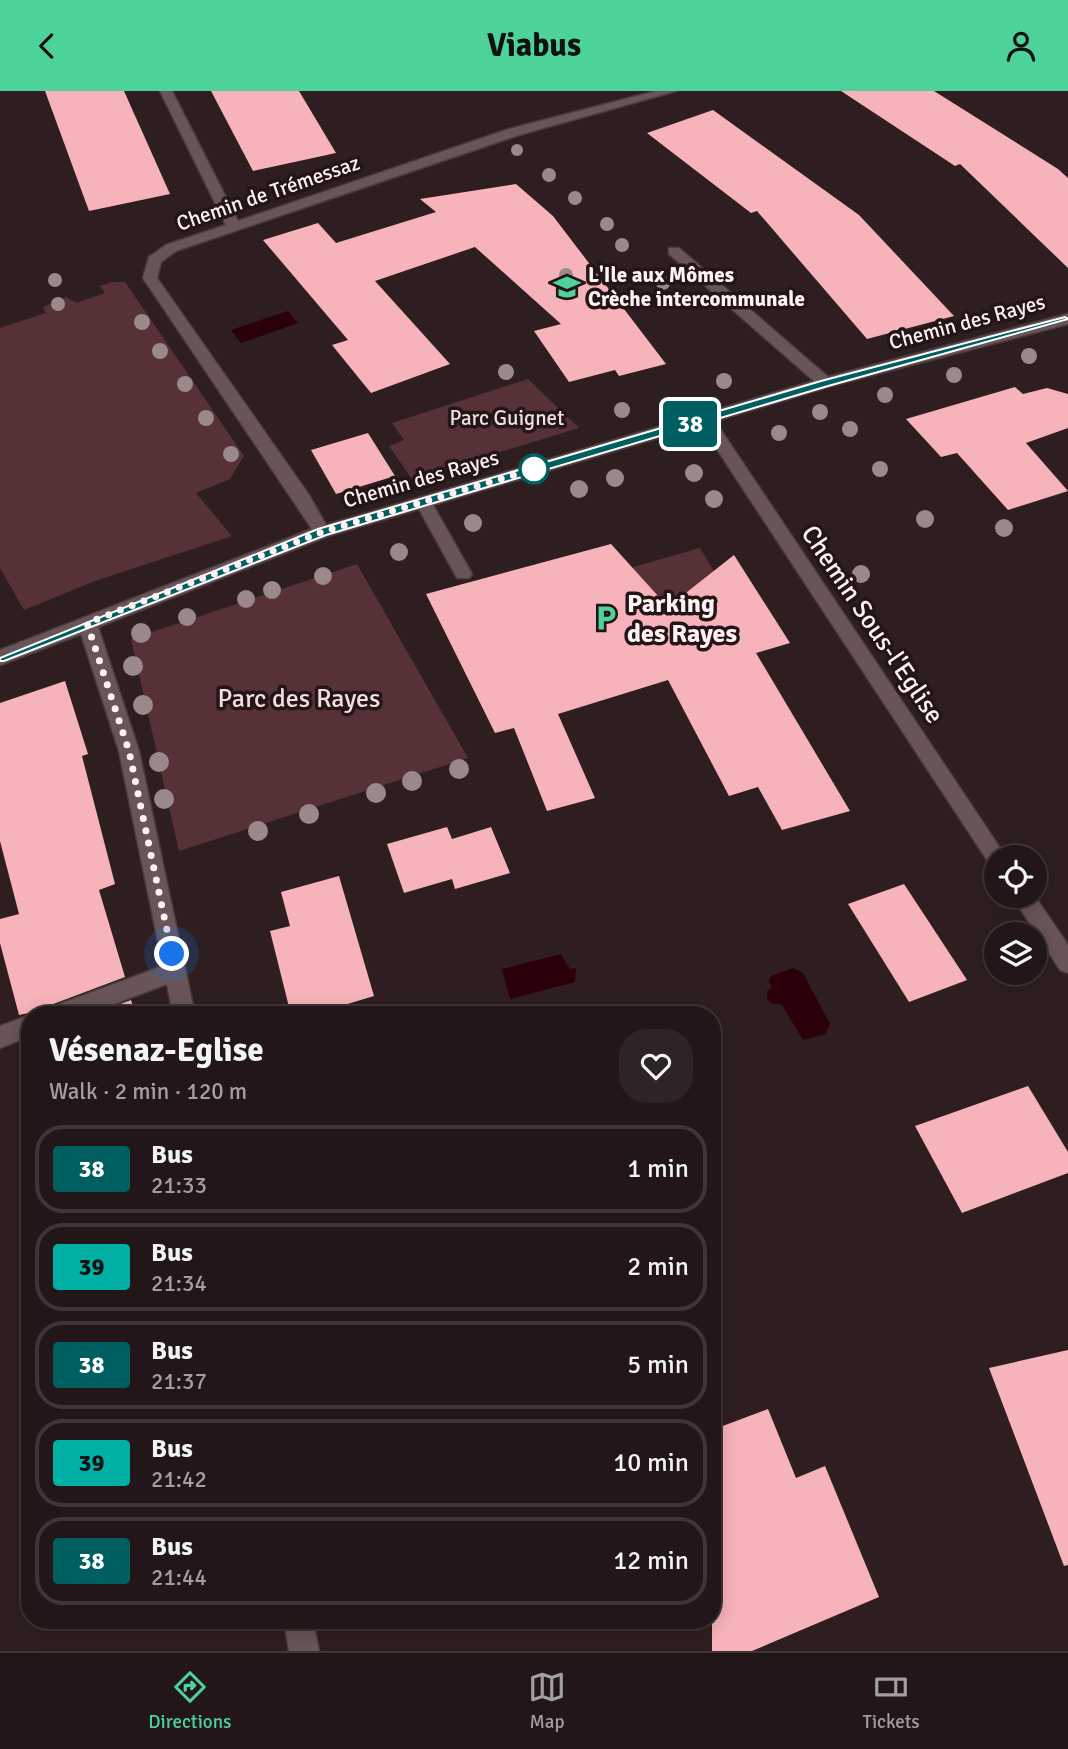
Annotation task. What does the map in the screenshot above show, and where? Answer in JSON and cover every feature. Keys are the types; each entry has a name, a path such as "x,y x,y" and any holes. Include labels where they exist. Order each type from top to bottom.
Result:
{"street":[{"path":"166,91 234,227"},
{"name":"Chemin de Trémessaz","path":"322,532 303,499 150,278 154,260 172,248 514,132 670,91"},
{"path":"674,251 825,383"},
{"name":"Chemin des Rayes","path":"0,658 322,532 825,383 1068,319"},
{"name":"Chemin Sous-l'Eglise","path":"705,419 988,845"},
{"path":"423,502 463,574"},
{"path":"87,623 129,751 182,1006"},
{"path":"1031,908 1068,963"},
{"path":"81,1006 176,971"},
{"path":"0,1037 21,1029"},
{"path":"300,1629 304,1651"}],"green space":[{"path":"125,282 244,456 230,479 196,493 232,536 95,581 24,610 0,568 0,328 46,313 43,307 66,297 76,303 105,293 100,286"},
{"name":"Parc Guignet","path":"528,379 579,428 412,479 389,446 404,440 392,423"},
{"path":"700,548 746,625 631,657 591,579"},
{"name":"Parc des Rayes","path":"357,564 468,758 179,851 131,639"}],"shaded area":[{"path":"288,311 298,323 241,343 231,330"},
{"path":"561,954 570,969 576,968 575,982 510,999 502,969"},
{"path":"793,968 803,973 830,1024 826,1034 803,1040 782,1005 770,1003 767,998 767,991 772,988 769,981 771,976"}],"building":[{"path":"45,91 124,91 170,194 89,211"},
{"path":"211,91 299,91 336,153 253,171"},
{"path":"841,91 934,91 1058,169 1068,178 1068,268 960,164 955,166"},
{"path":"713,110 859,215 954,316 867,339 757,211 751,213 647,133"},
{"path":"516,184 553,216 666,364 619,376 615,370 569,382 534,331 561,324 475,247 375,281 450,364 371,393 332,345 348,340 263,240 318,223 336,243 436,212 420,199"},
{"path":"1015,387 1023,394 1047,388 1068,394 1068,428 1026,443 1068,491 1008,510 957,453 941,457 906,419"},
{"path":"368,433 395,476 336,494 311,450"},
{"path":"611,544 668,607 734,555 790,643 756,653 850,811 782,830 758,787 729,796 668,680 558,714 595,798 547,811 514,728 495,733 426,594"},
{"path":"65,681 88,754 82,756 115,884 99,890 125,977 48,1006 21,1006 19,1015 0,943 0,919 19,914 0,841 0,703"},
{"path":"447,827 452,839 491,827 510,873 455,889 452,879 404,893 387,844"},
{"path":"339,876 374,996 341,1006 289,1006 270,931 290,926 281,892"},
{"path":"904,884 967,980 909,1002 848,904"},
{"path":"131,1000 133,1006 115,1006"},
{"path":"1028,1086 1068,1152 1068,1173 962,1213 915,1126"},
{"path":"1068,1350 1068,1565 1064,1566 989,1368"},
{"path":"768,1409 796,1478 825,1466 879,1597 752,1651 712,1651 712,1629 721,1629 721,1427"}],"bus line":[{"name":"38","path":"0,658 322,532 825,383 1068,319"}],"place":[{"name":"L'Ile aux Mômes Crèche intercommunale","path":"567,287"},
{"name":"Parking des Rayes","path":"606,618"}],"route":[{"path":"172,954 129,751 87,623 322,532 534,469"}]}
